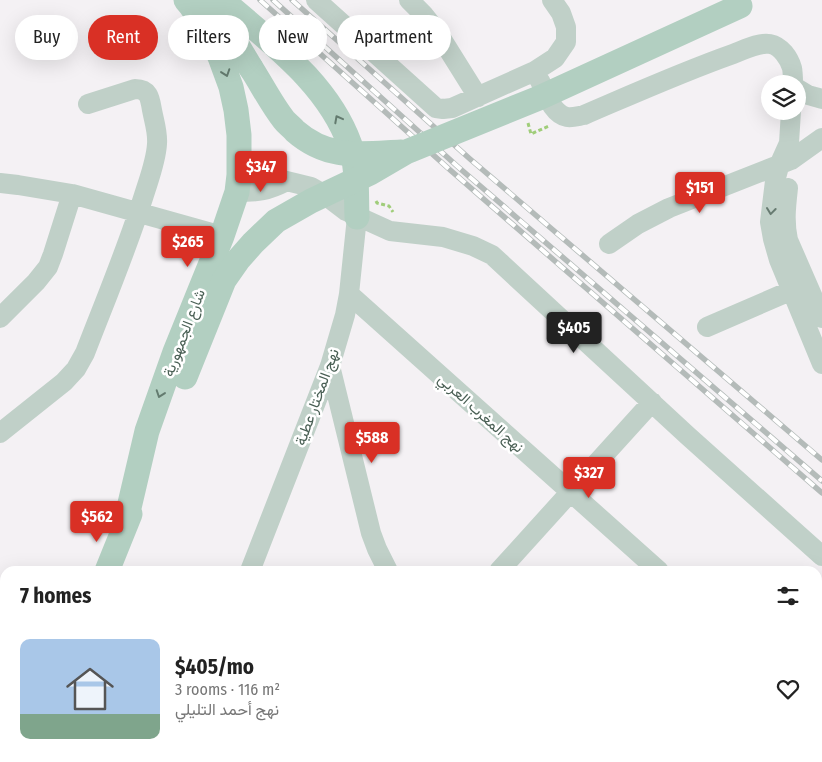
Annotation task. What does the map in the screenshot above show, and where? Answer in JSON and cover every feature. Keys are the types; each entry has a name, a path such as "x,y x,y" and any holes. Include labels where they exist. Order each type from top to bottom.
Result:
{"main road":[{"name":"شارع الجمهورية","path":"124,529 147,431 175,352 222,236 238,183 239,135 236,110 230,87 220,56 209,33 186,0"},
{"path":"210,0 285,121 301,136 314,145 348,154 406,152"},
{"path":"222,0 294,63 332,108 350,146 355,167 357,217"},
{"path":"109,566 224,280 238,260 276,221 311,201 370,173 406,152 539,98 747,3"}],"street":[{"path":"409,0 424,14 438,33 478,97"},
{"path":"326,3 436,108 443,109 452,108 478,97 535,71 555,58 566,42 566,27 552,0"},
{"path":"535,71 554,108 561,115 568,118 584,115 710,62 759,45 769,44 784,52 792,69 792,75"},
{"path":"0,433 64,382 76,369 85,353 138,213 154,162 157,133 147,92 142,89 135,89 88,104"},
{"path":"806,94 822,99"},
{"path":"791,120 787,155 776,181 770,222 779,260 822,318"},
{"path":"609,244 638,224 669,208 822,138"},
{"path":"238,183 262,175 311,187 346,211 390,231 444,237 473,246 492,255 688,436 822,556"},
{"path":"0,183 72,194 222,236"},
{"path":"0,318 36,282 48,267 72,194"},
{"name":"نهج المختار عطية","path":"252,566 330,366 349,294 357,217"},
{"path":"707,327 799,287"},
{"path":"799,287 822,364"},
{"name":"نهج المغرب العربي","path":"349,294 653,566"},
{"path":"330,366 371,533 386,566"},
{"path":"504,566 652,402"}],"path":[{"path":"525,119 528,122 531,134 568,118"}],"railway":[{"path":"260,0 449,169 822,493"},
{"path":"273,0 457,166 822,481"},
{"path":"292,0 470,159 822,460"}]}
